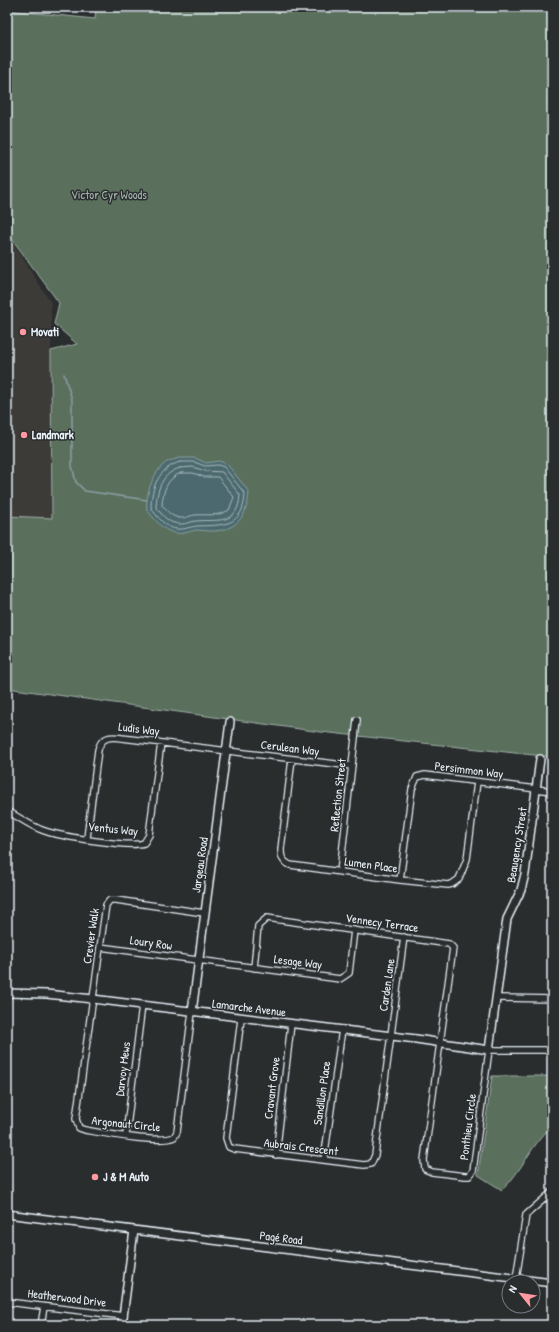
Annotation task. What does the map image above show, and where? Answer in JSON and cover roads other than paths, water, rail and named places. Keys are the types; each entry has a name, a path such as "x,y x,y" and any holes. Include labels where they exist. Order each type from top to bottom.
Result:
{"street":[{"name":"Reflection Street","path":"340,872 357,720"},
{"name":"Jargeau Road","path":"192,1012 230,722"},
{"name":"Ludis Way","path":"87,838 97,752 102,740 112,737 226,751"},
{"name":"Ventus Way","path":"7,811 43,830 135,845 146,841 149,835 161,743"},
{"name":"Cerulean Way","path":"226,751 352,766"},
{"name":"Lumen Place","path":"292,759 280,849 282,860 290,865 400,880 448,885 459,878 467,859 477,782"},
{"name":"Beaugency Street","path":"489,1050 507,919 521,890 524,878 540,759"},
{"name":"Persimmon Way","path":"400,880 412,789 417,777 425,775 552,791"},
{"name":"Crevier Walk","path":"93,999 104,911 110,900 204,913"},
{"name":"Vennecy Terrace","path":"254,968 258,926 268,918 449,944 453,948 440,1042"},
{"name":"Lesage Way","path":"200,960 340,979 346,977 349,973 354,930"},
{"name":"Carden Lane","path":"391,1036 404,938"},
{"name":"Loury Row","path":"100,947 200,960"},
{"name":"Lamarche Avenue","path":"7,994 46,994 93,999 342,1029 489,1050"},
{"path":"497,998 552,999"},
{"name":"Argonaut Circle","path":"93,999 76,1119 77,1125 85,1130 169,1140 174,1137 177,1132 192,1012"},
{"name":"Darvoy Mews","path":"126,1135 142,1006"},
{"name":"Aubrais Crescent","path":"241,1018 226,1143 234,1150 364,1165 371,1164 374,1160 391,1036"},
{"name":"Cravant Grove","path":"276,1155 291,1024"},
{"name":"Sandillon Place","path":"324,1160 342,1029"},
{"name":"Ponthieu Circle","path":"440,1042 424,1160 425,1168 432,1172 469,1176 473,1171 489,1050"},
{"path":"489,1050 552,1050"},
{"path":"517,1274 526,1215 530,1210 551,1194"},
{"name":"Pagé Road","path":"7,1214 501,1277"},
{"path":"122,1325 134,1230"},
{"name":"Pagé Road","path":"541,1282 552,1283"},
{"name":"Heatherwood Drive","path":"7,1302 124,1316"},
{"path":"41,1325 44,1307"}],"water":[{"path":"179,458 195,458 206,463 219,461 227,464 249,492 248,501 243,515 234,525 220,530 196,530 186,533 173,532 169,531 157,522 147,510 147,497 154,477 162,466 168,461"}],"waterway":[{"path":"64,374 72,400 72,466 76,482 85,491 147,500"}],"place":[{"name":"Movati","path":"23,332"},
{"name":"Landmark","path":"24,435"},
{"name":"J & M Auto","path":"95,1177"}],"park label":[{"name":"Victor Cyr Woods","path":"109,195"}]}
